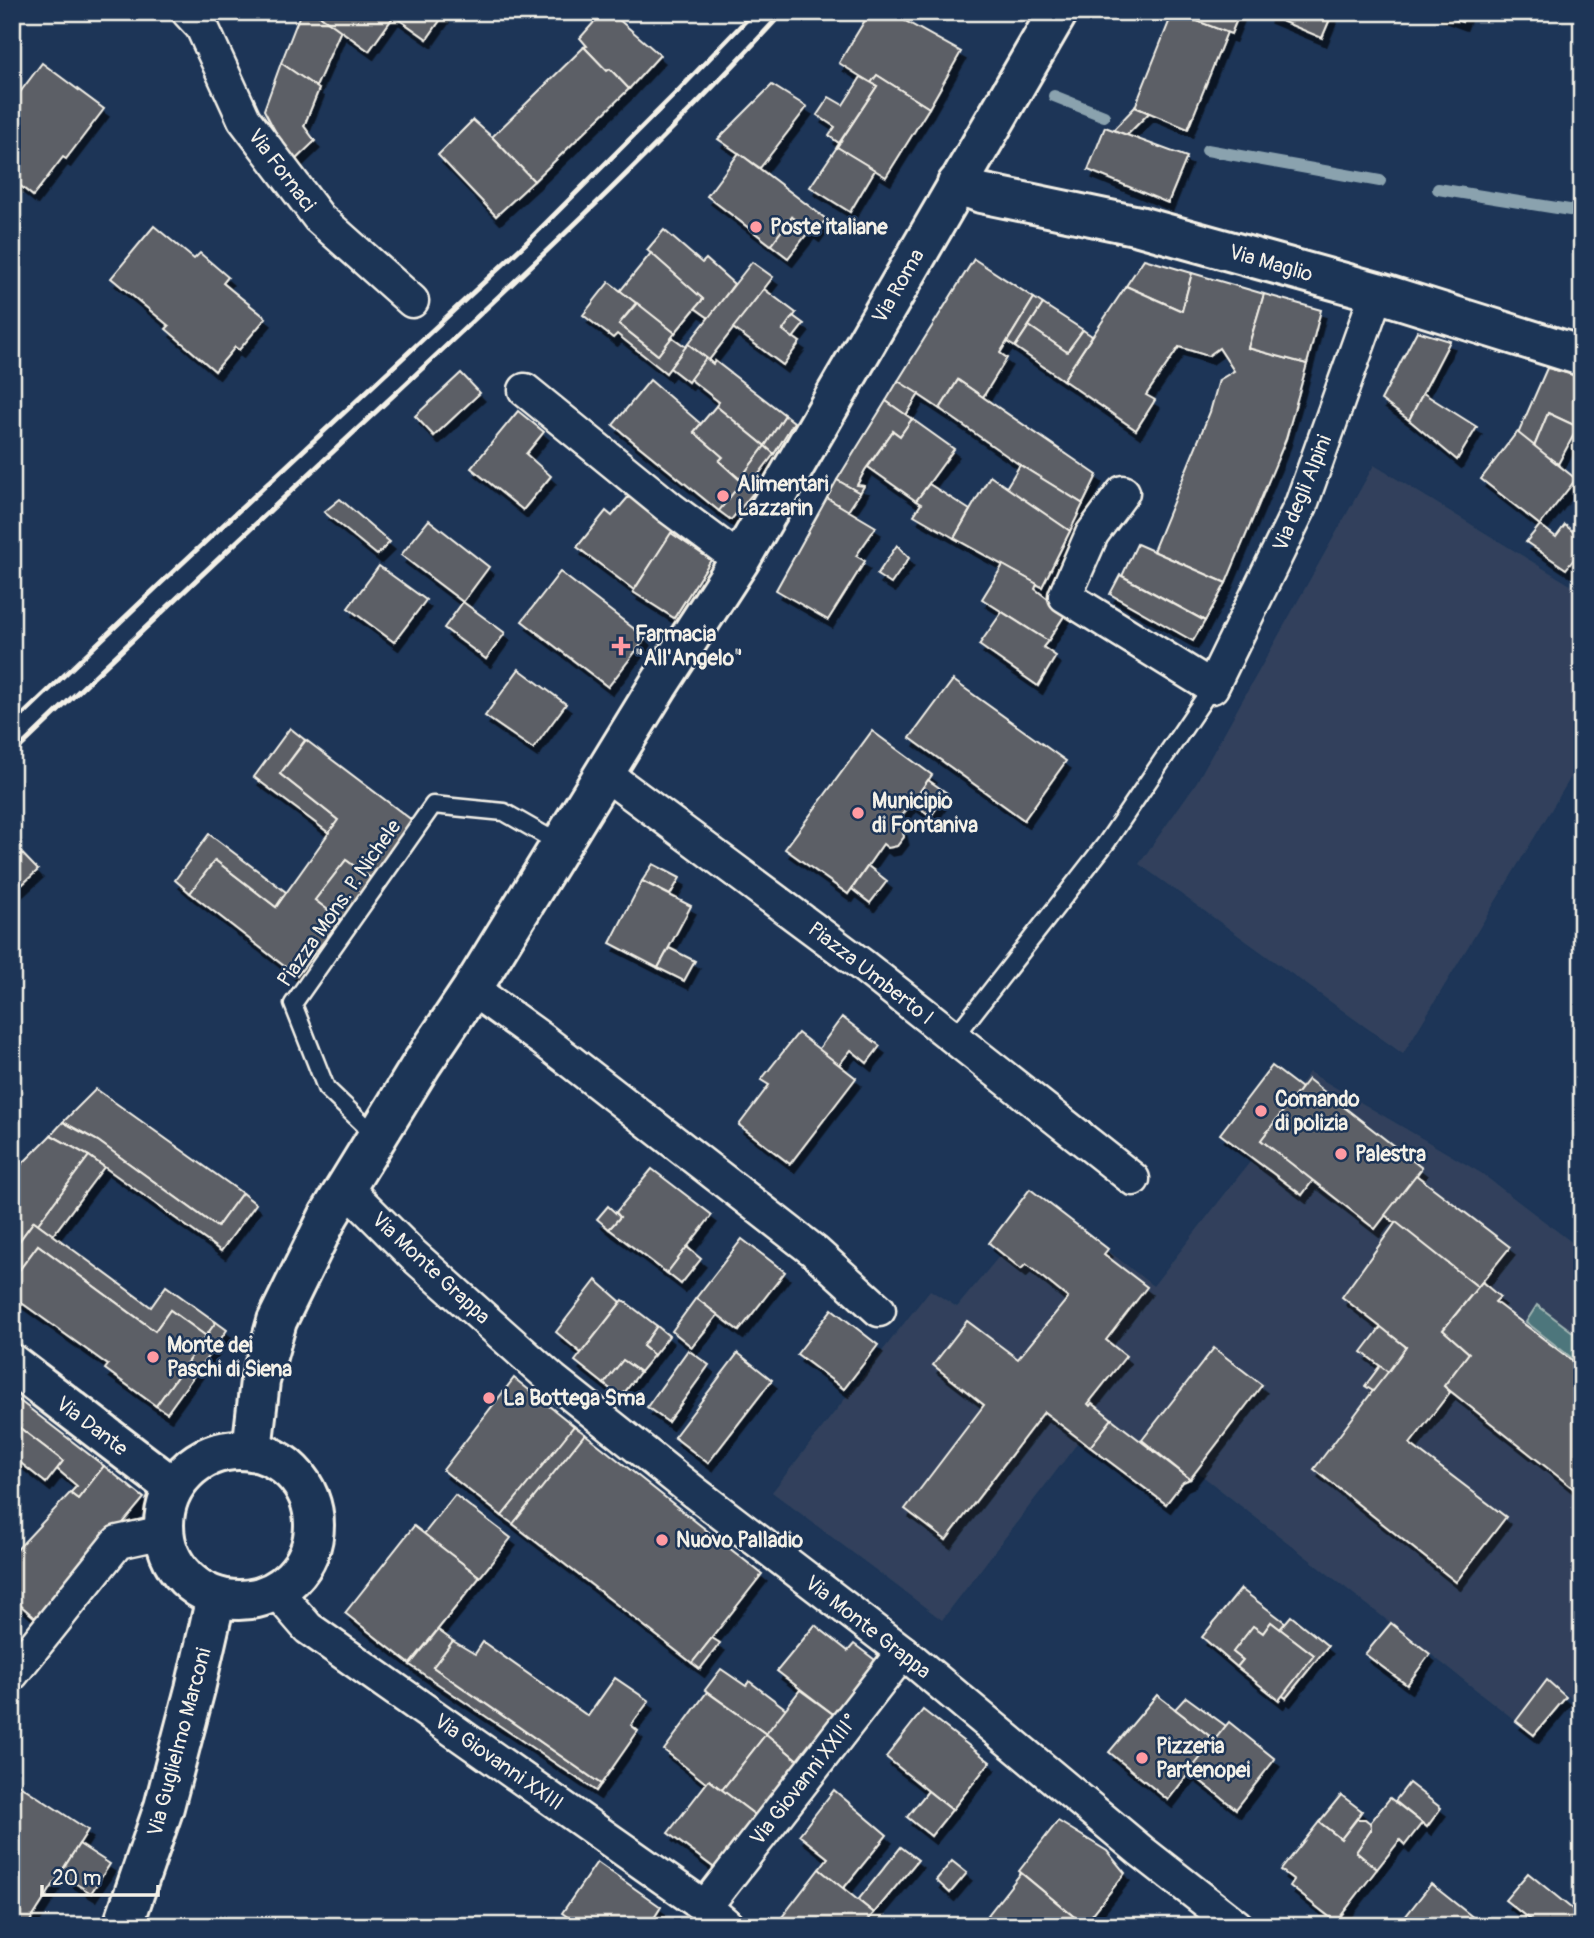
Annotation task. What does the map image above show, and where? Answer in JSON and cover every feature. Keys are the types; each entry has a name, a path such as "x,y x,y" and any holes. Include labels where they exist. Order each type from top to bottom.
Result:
{"main road":[{"name":"Via Roma","path":"252,1450 260,1381 277,1321 329,1215 740,560 1058,12"},
{"name":"Via Maglio","path":"957,184 981,192 1139,226 1377,292 1582,356"},
{"name":"Via Dante","path":"12,1364 173,1487"},
{"path":"229,1450 252,1450 274,1457 293,1471 307,1490 314,1512 315,1535 308,1557 295,1577 276,1591 257,1599 236,1601 216,1597 196,1587 180,1573 169,1554 164,1532 165,1509 173,1487 187,1469 207,1456 229,1450"},
{"name":"Via Guglielmo Marconi","path":"123,1926 164,1807 216,1597"}],"street":[{"name":"Via Fornaci","path":"188,12 202,27 244,119 319,218 412,301"},
{"name":"Via degli Alpini","path":"1212,687 1301,505 1377,292"},
{"path":"524,390 670,508 740,560"},
{"path":"1123,492 1092,534 1065,596 1212,687"},
{"name":"Piazza Umberto I","path":"604,773 862,965 1133,1179"},
{"path":"472,989 543,1040 814,1251 879,1310"},
{"name":"Via Monte Grappa","path":"345,1187 413,1255 552,1380 903,1652 1141,1851 1237,1926"},
{"path":"12,1674 118,1542 164,1532"},
{"name":"Via Giovanni XXIII","path":"276,1591 309,1628 716,1916"},
{"name":"Via Giovanni XXIII°","path":"716,1916 903,1652"}],"lane":[{"path":"954,1038 1107,842 1212,687"},
{"name":"Piazza Mons. P. Nichele","path":"377,1137 326,1088 293,1004 433,805 504,812 560,844"}],"shaded area":[{"path":"1374,465 1582,592 1582,759 1403,1054 1139,864 1196,783"},
{"path":"1309,1072 1481,1173 1582,1250 1582,1636 1577,1642 1582,1638 1582,1705 1547,1681 1516,1721 1196,1471 1190,1479 1183,1482 1166,1504 1080,1440 942,1620 772,1492 930,1290 957,1307 1001,1254 989,1243 1030,1189 1153,1286 1253,1158 1302,1195 1313,1180 1261,1140"}],"green space":[{"path":"1537,1305 1582,1339 1582,1366 1526,1322"}],"building":[{"path":"301,12 315,12 341,30 316,87 281,63"},
{"path":"315,12 446,12 427,39 394,16 369,51"},
{"path":"603,12 610,12 660,55 629,89 610,69 607,71 584,47 587,46 580,38"},
{"path":"870,12 889,12 961,52 929,108 877,75 871,83 839,63"},
{"path":"1173,12 1227,32 1188,129 1135,107"},
{"path":"1240,12 1231,34 1179,14"},
{"path":"1268,12 1333,12 1322,38 1267,15"},
{"path":"1435,12 1466,12 1462,22"},
{"path":"584,47 629,89 534,181 492,137"},
{"path":"42,63 104,109 66,159 63,157 33,196 12,179 12,103"},
{"path":"281,63 319,89 304,126 315,141 294,161 286,152 264,110"},
{"path":"877,75 929,108 886,177 837,147 877,86 871,83"},
{"path":"861,77 877,86 839,143 829,136 835,127 817,115 829,97 843,105"},
{"path":"772,85 807,107 760,168 718,139"},
{"path":"1135,107 1149,113 1127,135 1113,130"},
{"path":"473,120 534,181 496,216 438,155"},
{"path":"1105,127 1187,157 1168,203 1088,170"},
{"path":"837,147 875,170 850,212 810,187"},
{"path":"739,153 826,219 815,234 792,217 771,245 707,196"},
{"path":"792,217 810,230 788,258 771,245"},
{"path":"154,226 194,259 200,253 228,277 223,283 266,318 239,350 235,347 215,371 166,329 169,326 111,278"},
{"path":"664,230 702,263 706,259 734,284 709,318 695,308 703,299 647,250"},
{"path":"651,253 703,299 675,333 620,291"},
{"path":"974,259 1034,298 1000,353 1007,358 983,397 958,380 940,409 898,381"},
{"path":"1144,259 1192,273 1182,311 1126,286"},
{"path":"752,262 773,277 709,360 688,344"},
{"path":"1192,273 1264,294 1248,348 1307,364 1286,439 1226,583 1153,551 1210,412 1219,380 1234,371 1219,348 1208,356 1179,347 1146,395 1155,400 1136,430 1063,380 1126,286 1182,311"},
{"path":"609,282 636,303 619,324 658,355 672,337 686,347 666,373 617,334 613,338 583,315"},
{"path":"764,289 796,313 783,330 800,342 783,365 733,328"},
{"path":"1264,294 1321,310 1307,364 1248,348"},
{"path":"1034,298 1043,304 1015,347 1007,342"},
{"path":"637,303 675,333 658,355 619,324"},
{"path":"1043,304 1083,330 1067,352 1029,326"},
{"path":"793,316 804,324 793,338 783,330"},
{"path":"1029,326 1067,352 1083,330 1092,336 1063,380 1015,347"},
{"path":"1417,331 1450,341 1409,420 1381,400"},
{"path":"688,344 706,358 688,382 670,368"},
{"path":"706,358 713,364 715,361 785,415 765,446 716,406 719,402 690,379"},
{"path":"1547,368 1582,377 1582,414 1578,427 1548,413 1534,447 1518,434"},
{"path":"461,373 480,393 434,436 415,416"},
{"path":"650,380 701,424 694,432 723,457 719,461 742,482 719,511 613,425"},
{"path":"958,380 1097,475 1083,504 1020,465 940,409"},
{"path":"898,381 919,394 906,415 886,401"},
{"path":"1423,393 1477,427 1457,460 1409,420"},
{"path":"886,401 912,419 900,436 893,431 865,470 857,485 864,486 860,493 837,480"},
{"path":"716,406 765,446 740,479 719,461 723,457 694,432"},
{"path":"518,411 544,432 526,454 551,476 523,510 471,468"},
{"path":"1548,413 1578,427 1558,464 1534,447"},
{"path":"785,415 794,422 774,454 765,446"},
{"path":"912,419 954,449 916,501 868,467 893,431 900,436"},
{"path":"1517,432 1576,479 1540,525 1481,479"},
{"path":"765,446 774,454 749,487 740,479"},
{"path":"1020,465 1083,504 1070,531 1006,488"},
{"path":"990,476 1070,531 1042,587 954,538"},
{"path":"837,480 860,493 848,511 827,498"},
{"path":"742,482 754,492 731,520 719,511"},
{"path":"929,484 970,510 954,538 914,515 921,504 916,501"},
{"path":"630,495 673,531 634,590 577,547 606,511 612,516"},
{"path":"827,498 876,527 856,556 865,561 828,620 776,590"},
{"path":"340,499 390,542 377,555 324,512"},
{"path":"429,520 489,567 463,602 401,555"},
{"path":"1540,525 1556,537 1565,525 1582,539 1582,549 1566,569 1526,542"},
{"path":"671,533 711,560 674,618 633,592"},
{"path":"1137,544 1226,583 1205,621 1122,576"},
{"path":"897,545 909,558 891,584 877,575"},
{"path":"1003,565 1037,584 1035,589 1066,613 1048,641 982,599"},
{"path":"379,566 426,600 394,642 348,608"},
{"path":"560,572 646,638 608,687 522,621"},
{"path":"1120,575 1205,621 1193,641 1110,594"},
{"path":"463,602 505,633 486,659 444,628"},
{"path":"1002,612 1048,641 1043,647 1056,656 1038,686 979,645"},
{"path":"519,669 566,704 533,749 485,716"},
{"path":"953,680 1066,761 1024,820 910,738"},
{"path":"290,728 305,740 280,774 338,820 329,833 254,777"},
{"name":"Municipio di Fontaniva","path":"872,731 932,775 896,824 902,828 904,837 897,846 888,848 883,844 848,894 785,849"},
{"path":"306,740 413,821 370,878 346,860 315,900 341,919 297,976 190,893 215,860 276,907 338,820 280,774"},
{"path":"928,780 947,793 931,816 912,803"},
{"path":"209,834 286,892 276,907 215,860 190,893 175,880"},
{"path":"12,843 38,870 12,894"},
{"path":"346,860 375,881 344,922 315,900"},
{"path":"653,864 680,878 670,895 642,881"},
{"path":"868,866 887,881 870,903 852,889"},
{"path":"642,881 691,906 658,968 610,943"},
{"path":"669,948 695,961 684,981 658,968"},
{"path":"842,1017 880,1046 867,1063 851,1050 839,1065 818,1050"},
{"path":"798,1033 856,1078 790,1164 739,1125 769,1085 761,1080"},
{"name":"Comando di polizia","path":"1272,1066 1301,1088 1261,1140 1313,1180 1302,1195 1220,1134"},
{"name":"Palestra","path":"1308,1079 1422,1168 1375,1229 1261,1140"},
{"path":"96,1089 242,1193 217,1227 98,1141 63,1122"},
{"path":"63,1122 98,1141 217,1227 242,1193 256,1204 221,1251 89,1156 51,1135"},
{"path":"51,1135 89,1156 38,1224 34,1221 12,1251 12,1174"},
{"path":"89,1156 104,1167 53,1235 38,1224"},
{"path":"652,1169 712,1215 667,1273 609,1229 620,1217 616,1212"},
{"path":"1416,1175 1510,1247 1478,1287 1385,1215"},
{"path":"1030,1189 1108,1249 1104,1254 1147,1287 1106,1340 1126,1356 1088,1404 1090,1406 1092,1403 1112,1419 1090,1447 1044,1412 946,1540 905,1509 984,1405 933,1365 967,1321 1018,1359 1068,1298 1026,1264 1021,1269 989,1243"},
{"path":"608,1206 620,1217 609,1229 597,1219"},
{"path":"34,1221 151,1307 166,1286 216,1322 206,1336 170,1310 155,1331 38,1245 12,1280 12,1251"},
{"path":"1396,1222 1478,1287 1443,1330 1469,1353 1444,1386 1450,1392 1410,1444 1506,1517 1456,1582 1314,1469 1406,1347 1342,1297"},
{"path":"742,1239 785,1272 739,1331 696,1298"},
{"path":"38,1245 155,1331 170,1310 206,1336 156,1406 105,1369 108,1365 12,1296 12,1280"},
{"path":"687,1247 701,1259 681,1284 667,1273"},
{"path":"596,1280 621,1302 581,1353 556,1332"},
{"path":"1482,1282 1500,1297 1495,1302 1582,1368 1582,1490 1579,1493 1444,1386 1469,1353 1443,1330"},
{"path":"696,1298 718,1315 692,1347 672,1331"},
{"path":"623,1300 657,1326 643,1346 654,1355 640,1372 623,1360 604,1384 575,1361"},
{"path":"832,1309 878,1345 844,1389 797,1354"},
{"path":"216,1322 227,1330 167,1413 156,1406"},
{"path":"657,1326 669,1336 654,1355 643,1346"},
{"path":"1381,1327 1406,1347 1388,1372 1362,1352"},
{"path":"1214,1348 1262,1385 1190,1479 1142,1440"},
{"path":"688,1350 709,1365 668,1422 647,1407"},
{"path":"738,1353 772,1380 708,1463 674,1437"},
{"path":"623,1360 640,1372 621,1397 604,1384"},
{"path":"1380,1366 1388,1372 1373,1391 1365,1386"},
{"path":"514,1378 574,1426 502,1516 443,1470"},
{"path":"12,1395 104,1466 78,1499 70,1493 77,1486 57,1469 63,1461 12,1422"},
{"path":"1112,1419 1190,1479 1183,1482 1166,1504 1090,1447"},
{"path":"12,1422 63,1461 46,1483 12,1456"},
{"path":"574,1426 585,1434 513,1524 502,1516"},
{"path":"585,1434 762,1574 692,1663 513,1524"},
{"path":"104,1466 144,1498 40,1622 12,1598 12,1555 70,1493 78,1499"},
{"path":"455,1495 511,1538 480,1577 424,1534"},
{"path":"414,1526 480,1577 410,1664 345,1613"},
{"path":"1241,1589 1286,1623 1280,1629 1271,1622 1263,1633 1253,1626 1233,1652 1243,1660 1237,1667 1202,1637"},
{"path":"1291,1616 1328,1646 1286,1698 1282,1695 1314,1655 1280,1629"},
{"path":"1271,1622 1314,1655 1279,1700 1237,1667 1243,1660 1233,1652 1253,1626 1263,1633"},
{"path":"1391,1623 1430,1654 1407,1685 1365,1654"},
{"path":"815,1625 848,1651 854,1644 879,1663 837,1717 777,1671"},
{"path":"438,1630 453,1641 433,1667 601,1784 596,1791 410,1665"},
{"path":"712,1638 720,1643 700,1669 692,1663"},
{"path":"453,1641 475,1654 483,1642 588,1716 615,1678 649,1701 631,1725 638,1731 601,1784 433,1667"},
{"path":"721,1669 746,1686 749,1681 786,1709 766,1734 705,1690"},
{"path":"1547,1680 1566,1697 1534,1735 1516,1721"},
{"path":"800,1690 837,1717 801,1763 766,1734"},
{"path":"707,1692 766,1734 722,1790 709,1780 707,1784 664,1750"},
{"path":"1157,1695 1215,1740 1168,1800 1109,1752"},
{"path":"1186,1697 1226,1726 1215,1740 1175,1709"},
{"path":"923,1710 990,1762 952,1810 886,1757"},
{"path":"1229,1722 1275,1759 1236,1809 1189,1772"},
{"path":"766,1734 801,1763 759,1818 722,1790"},
{"path":"12,1780 88,1830 27,1926 12,1926"},
{"path":"709,1780 759,1818 717,1870 668,1833"},
{"path":"1409,1783 1441,1808 1427,1827 1395,1801"},
{"path":"834,1790 887,1835 843,1889 819,1869 828,1858 799,1835"},
{"path":"928,1791 952,1810 931,1836 907,1817"},
{"path":"1341,1795 1362,1811 1341,1839 1319,1822"},
{"path":"1390,1798 1422,1823 1405,1845 1400,1840 1377,1869 1356,1852 1371,1830 1370,1823"},
{"path":"1357,1819 1365,1819 1370,1823 1371,1830 1356,1852 1377,1869 1336,1922 1290,1886 1294,1880 1281,1870 1319,1822 1341,1839"},
{"path":"1058,1821 1107,1851 1125,1873 1084,1925 1019,1871"},
{"path":"79,1844 110,1864 91,1893 60,1874"},
{"path":"901,1847 918,1860 874,1913 858,1900"},
{"path":"952,1861 967,1873 950,1893 936,1880"},
{"path":"597,1862 661,1907 649,1926 581,1926 562,1913"},
{"path":"819,1869 874,1913 863,1926 784,1926 779,1921"},
{"path":"1021,1873 1085,1926 1003,1926 988,1915"},
{"path":"1528,1873 1582,1917 1582,1926 1538,1926 1505,1900"},
{"path":"1431,1884 1484,1926 1398,1926"}],"waterway":[{"path":"1054,96 1104,116"},
{"path":"1207,150 1380,181"},
{"path":"1438,189 1582,212"}],"railway":[{"path":"12,725 525,244 754,12"},
{"path":"12,755 593,206 690,111 783,12"}],"place":[{"name":"Poste italiane","path":"756,227"},
{"name":"Alimentari Lazzarin","path":"723,496"},
{"name":"Farmacia \"All'Angelo\"","path":"621,646"},
{"name":"Municipio di Fontaniva","path":"858,813"},
{"name":"Comando di polizia","path":"1261,1111"},
{"name":"Palestra","path":"1341,1154"},
{"name":"Monte dei Paschi di Siena","path":"153,1357"},
{"name":"La Bottega Sma","path":"489,1398"},
{"name":"Nuovo Palladio","path":"662,1540"},
{"name":"Pizzeria Partenopei","path":"1142,1758"}]}
